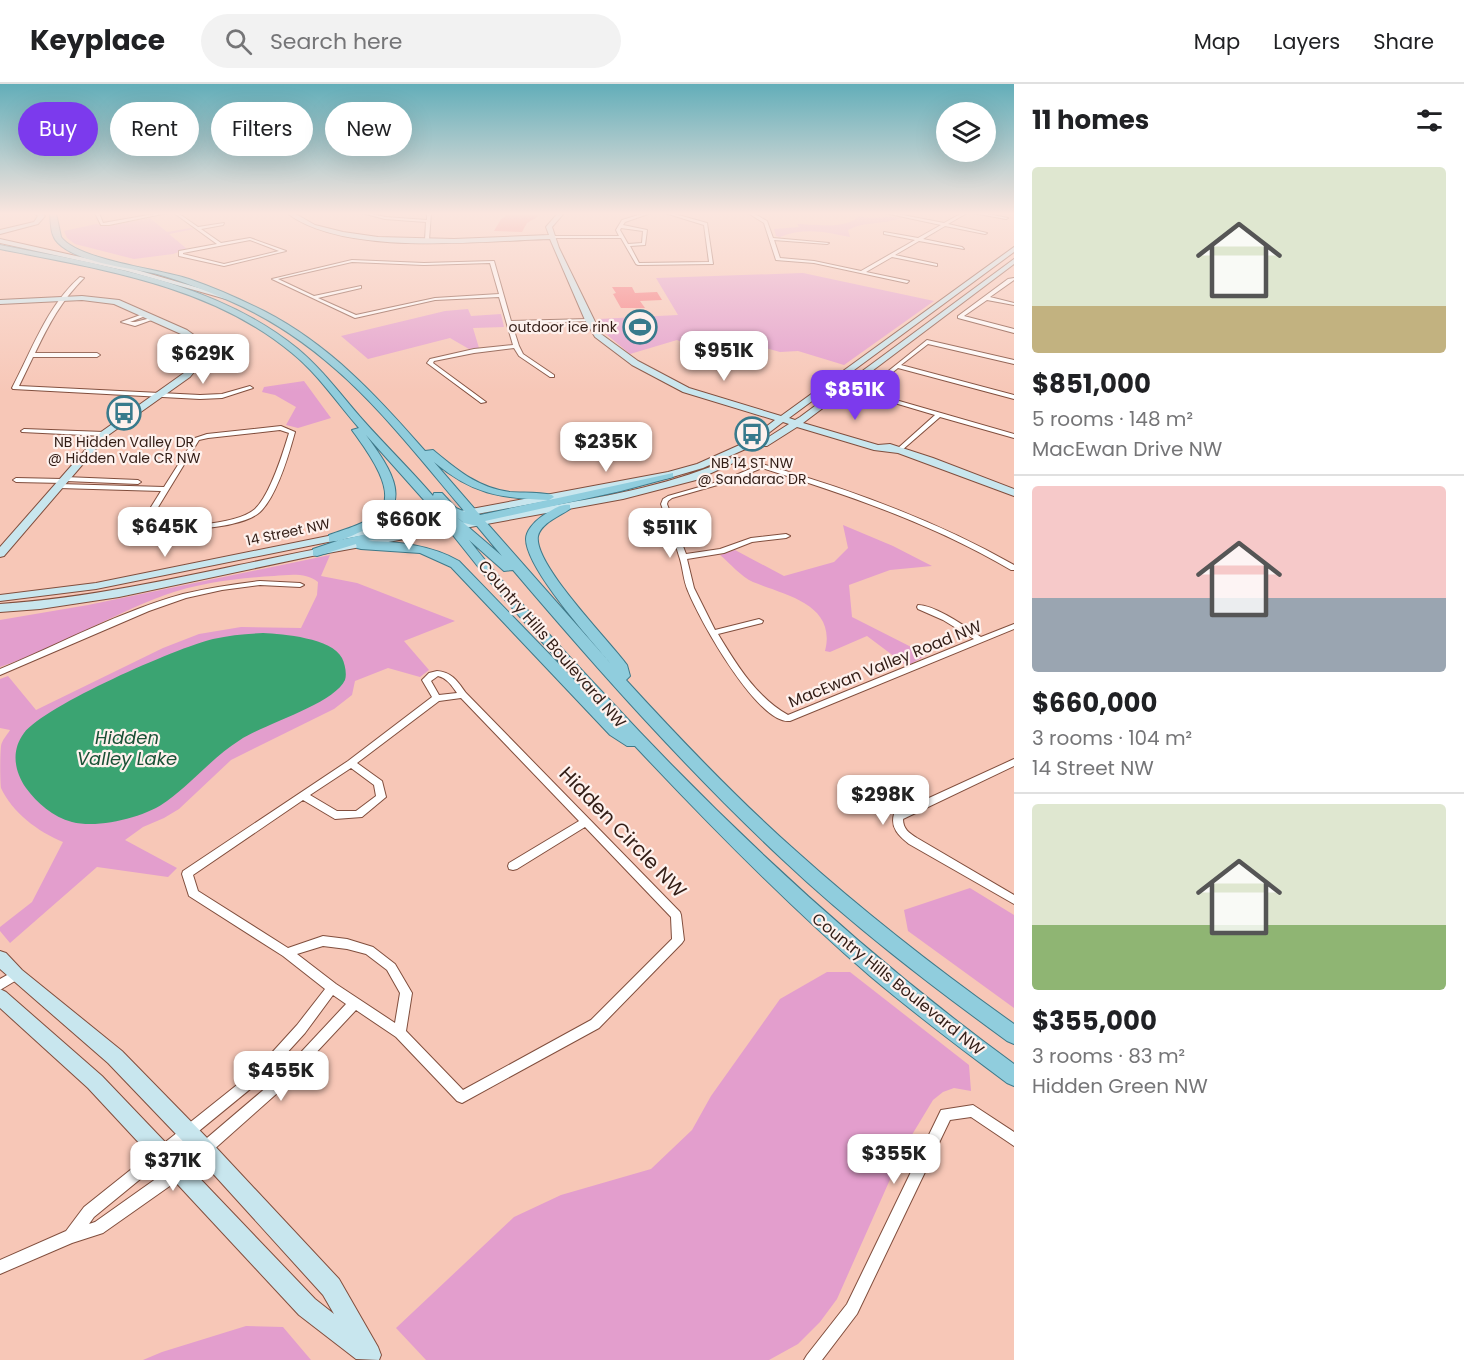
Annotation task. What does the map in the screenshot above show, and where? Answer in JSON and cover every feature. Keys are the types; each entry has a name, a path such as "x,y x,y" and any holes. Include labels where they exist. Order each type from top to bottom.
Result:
{"main road":[{"name":"Country Hills Boulevard NW","path":"115,273 154,283 227,309 285,342 461,520 549,603 758,827 857,914 1014,1035"},
{"path":"158,273 194,283 226,297"},
{"name":"Country Hills Boulevard NW","path":"226,297 276,322 310,343 339,365 385,412 461,520 513,602 648,752 785,889 837,936 925,1009 1014,1076"},
{"path":"312,367 322,385 360,434 378,462 388,480 390,490 390,502 383,514 333,538"},
{"path":"385,412 395,418 457,476 474,486 500,494 549,497"},
{"path":"316,552 340,544 621,488 669,474"},
{"path":"566,507 542,522 537,529 532,537 534,552 551,579 620,665 627,688"},
{"path":"361,545 414,547 437,554 455,564 615,731 648,752"}],"street":[{"name":"Country Hills Boulevard NW","path":"140,273 226,297"},
{"path":"302,273 274,279 355,317 435,299 501,295"},
{"path":"495,273 521,356 552,376"},
{"path":"568,273 598,335 636,363 686,390 899,450 1014,494"},
{"path":"864,273 907,282"},
{"name":"14 Street NW","path":"0,608 40,606 95,598 316,552 361,545 549,497 669,474 725,456 747,445 990,273"},
{"name":"14 Street NW","path":"0,598 64,592 333,538 566,507 687,480 719,468 771,440 799,421 992,273"},
{"path":"82,278 73,284 62,299 15,388 158,396 222,396 250,388"},
{"path":"1014,279 1010,279 960,317 1014,331"},
{"path":"316,297 359,287"},
{"path":"986,297 1014,304"},
{"path":"0,302 82,298 116,302 184,332 195,340 199,356 187,375 104,434 0,554"},
{"path":"146,314 124,322 135,324 155,318"},
{"path":"510,321 588,318"},
{"path":"1014,362 927,342 864,393 1014,436"},
{"path":"483,402 430,363 432,360 463,353 516,346"},
{"path":"32,355 97,355"},
{"path":"897,366 1014,397"},
{"path":"673,382 770,409 786,417"},
{"path":"770,409 809,399"},
{"path":"799,421 877,448 899,450 939,415"},
{"path":"133,538 141,529 197,439 281,428 292,432 276,476 258,511 250,517 208,525 141,529"},
{"path":"1004,432 1014,428"},
{"path":"24,430 104,434"},
{"path":"771,440 803,432 826,432"},
{"name":"MacEwan Valley Road NW","path":"1013,566 944,530 903,513 762,466 726,481 665,500 664,504 683,557 692,592 714,633 733,666 776,715 787,719 1014,626"},
{"path":"16,480 168,486"},
{"path":"683,557 721,551 751,540 786,536"},
{"path":"0,564 13,540"},
{"path":"0,672 183,595 243,582 276,581 300,585"},
{"path":"0,589 64,592"},
{"path":"0,614 40,606"},
{"path":"921,607 946,618 979,639"},
{"path":"714,633 759,621"},
{"name":"Hidden Circle NW","path":"436,699 426,680 436,673 450,676 463,695 676,915 678,940 595,1024 462,1097 400,1033 354,1004 287,953 193,893 187,874 351,764 436,699 463,695"},
{"path":"1014,762 898,817 897,825 903,834 913,841 1014,900"},
{"path":"304,796 335,815 358,814 381,797 379,783 351,764"},
{"path":"513,866 586,822"},
{"path":"287,953 323,941 369,950 391,967 406,993 400,1033"},
{"path":"0,958 8,980 114,1057 204,1149 331,1287 373,1358"},
{"path":"71,1236 89,1212 261,1073 301,1029 332,988"},
{"path":"0,997 95,1082 307,1307 373,1358"},
{"path":"0,1267 71,1236 98,1228 179,1171 279,1084 354,1004"},
{"path":"812,1360 852,1309 946,1114 973,1111 1014,1140"}],"shaded area":[{"path":"803,273 934,301 844,365 798,351 780,352 740,341 692,347 677,340 630,354 606,334 598,319 678,315 656,278"},
{"path":"468,309 471,316 501,314 504,327 473,328 479,348 469,349 450,338 368,359 341,336 445,311"},
{"path":"304,381 331,418 298,428 286,425 296,407 275,395 262,392 264,387"},
{"path":"843,525 893,546 932,566 890,570 849,585 852,617 927,655 907,666 867,636 830,652 825,651 827,635 823,622 816,612 793,597 749,580 720,555 735,550 784,576 834,562 848,548"},
{"path":"330,555 321,576 357,583 455,621 404,641 429,670 420,677 388,668 355,681 352,695 334,709 231,760 179,809 143,827 125,840 177,868 168,877 97,867 10,943 0,931 0,927 32,902 63,842 44,833 27,820 12,805 1,788 1,746 10,730 0,728 0,679 8,676 36,710 163,648 199,634 241,627 301,628 317,595 318,582 302,575 291,575 232,580 191,587 144,603 42,651 0,667 0,620 88,605"},
{"path":"970,888 1014,915 1014,1008 908,931 904,910"},
{"path":"827,972 850,972 969,1065 971,1091 954,1088 943,1092 933,1100 904,1148 837,1299 820,1322 798,1344 769,1360 426,1360 396,1328 514,1217 561,1195 651,1169 692,1130 711,1096 780,999"},
{"path":"246,1326 283,1327 311,1360 143,1360 162,1352"}],"water":[{"name":"Hidden Valley Lake","path":"263,633 306,638 337,651 342,658 345,680 338,689 313,705 240,740 167,801 135,817 108,823 72,822 46,809 26,788 17,768 17,746 24,733 37,721 84,693 195,644 213,639"}],"building":[{"path":"612,287 632,287 635,293 657,292 662,300 640,301 645,308 621,308 613,294 616,293"}],"place":[{"name":"outdoor ice rink","path":"640,327"},
{"name":"NB Hidden Valley DR @ Hidden Vale CR NW","path":"124,413"},
{"name":"NB 14 ST NW @ Sandarac DR","path":"752,434"}]}
